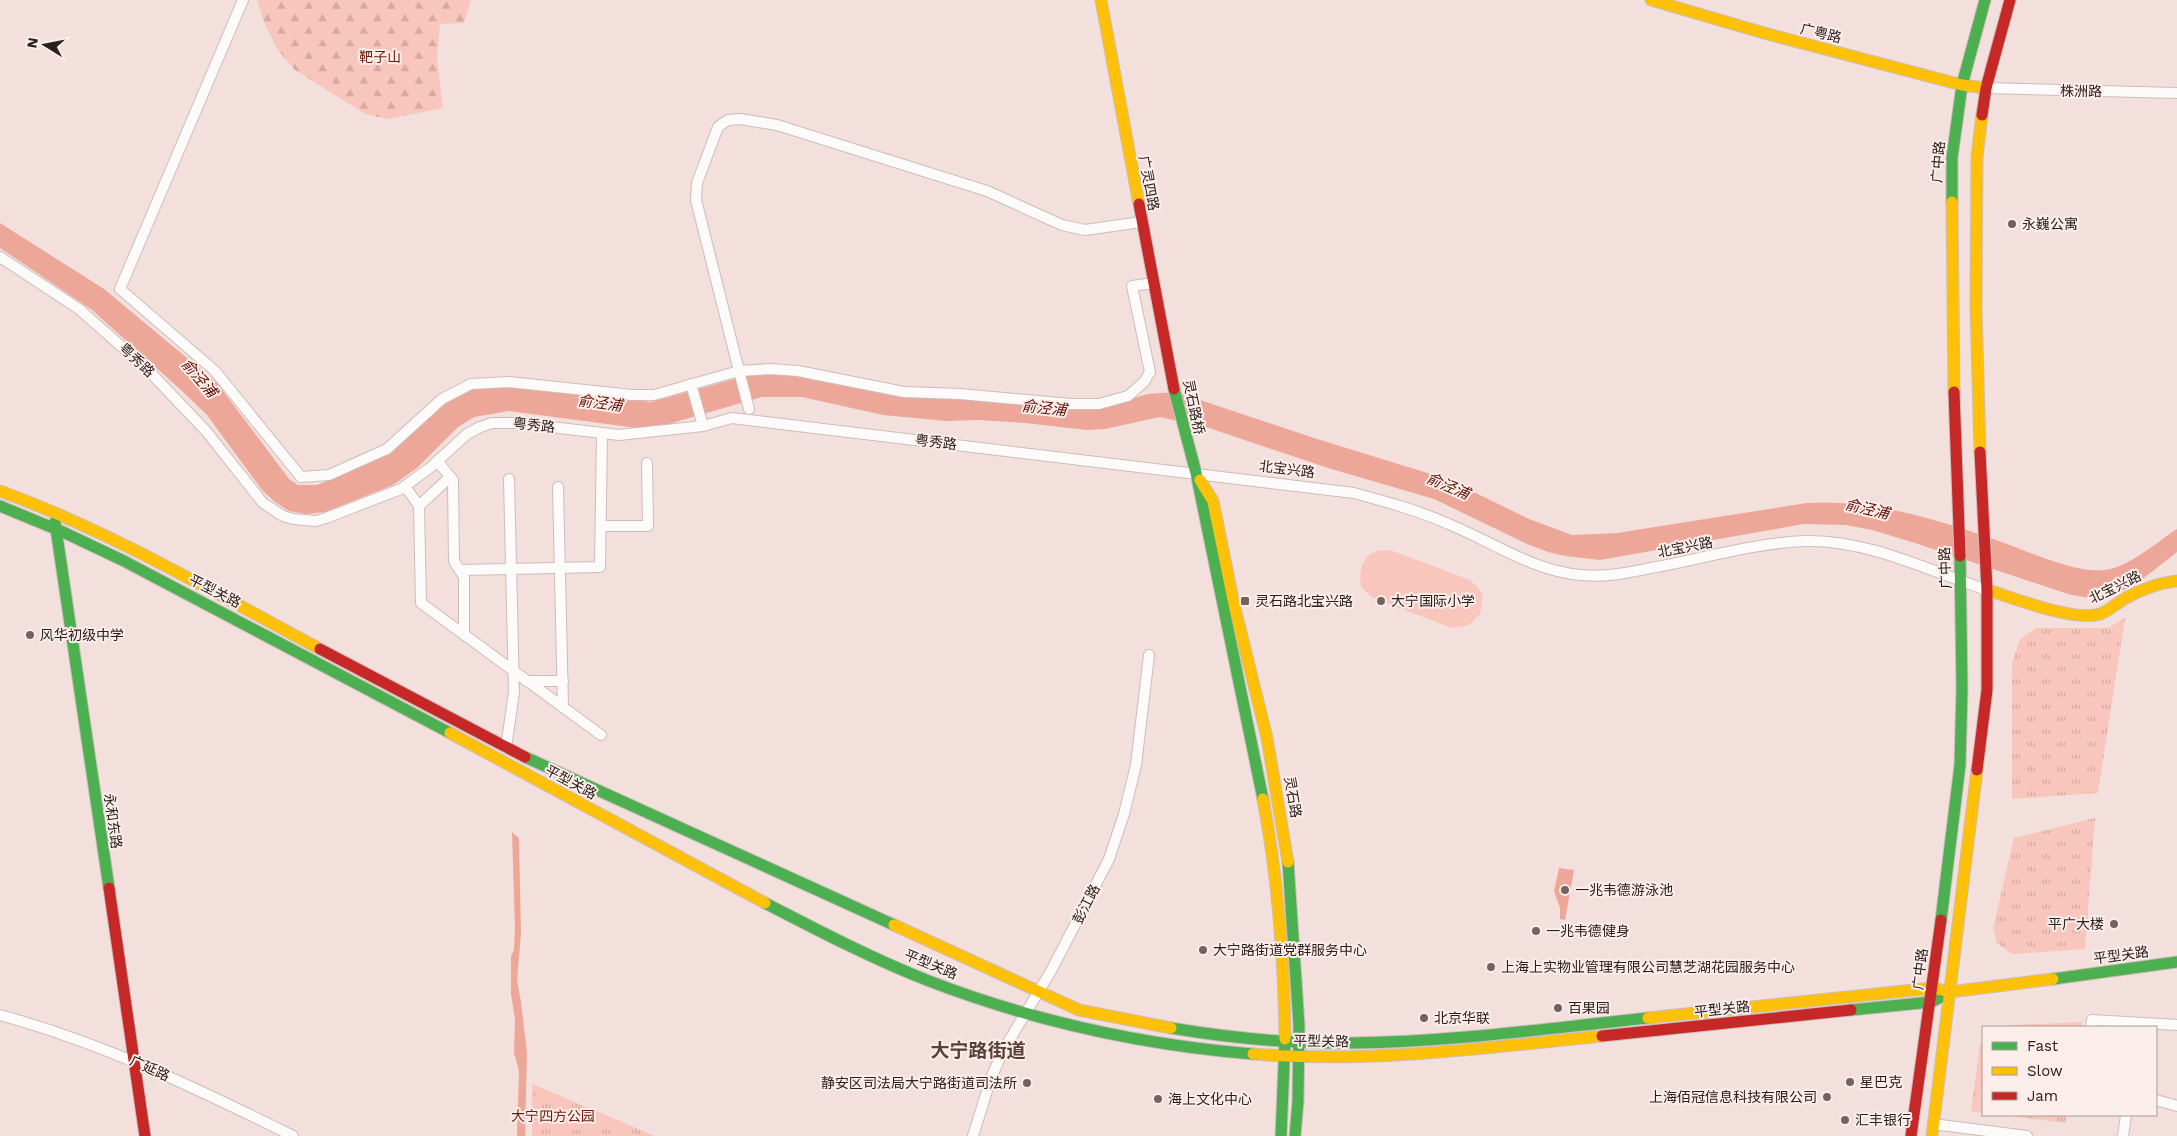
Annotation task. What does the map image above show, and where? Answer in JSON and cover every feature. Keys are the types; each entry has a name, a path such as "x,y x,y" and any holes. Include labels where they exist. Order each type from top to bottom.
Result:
{"street":[{"path":"243,0 120,288 214,371 300,477 328,475 387,449 442,400 471,384 509,382 654,395 691,384 770,368 798,371 904,392 960,394 1070,404 1099,404 1128,396 1144,382 1150,372 1132,286 1154,283"},
{"name":"广灵四路","path":"1101,0 1141,222 1171,371"},
{"name":"广粤路","path":"1651,0 1764,33 1962,84 1986,88"},
{"name":"广中路","path":"1911,1136 1933,988 1960,765 1962,689 1951,258 1952,158 1962,84 1985,0"},
{"path":"2010,0 1986,88 1978,157 1976,307 1983,535 1987,590 1986,690 1933,1130 2027,1136"},
{"name":"株洲路","path":"1986,88 2177,93"},
{"path":"749,408 696,200 697,183 718,127 728,120 740,119 777,125 987,192 1062,224 1085,230 1141,222"},
{"name":"粤秀路","path":"0,257 79,309 140,362 199,424 254,494 273,510 293,519 316,520 382,497 405,486 437,462 467,434 480,426 492,424 517,423 619,435 703,426 732,418 1196,473"},
{"name":"灵石路桥","path":"1171,371 1188,449"},
{"path":"691,384 703,426"},
{"path":"460,570 600,567 602,433"},
{"name":"灵石路","path":"1188,449 1196,473 1266,814 1275,876 1280,934 1284,1042 1284,1098 1281,1136"},
{"path":"437,462 453,480 454,561 464,577 464,634"},
{"path":"601,526 648,526 647,463"},
{"name":"灵石路","path":"1196,473 1213,501 1234,604 1267,738 1280,806 1293,914 1299,1042 1298,1101 1295,1136"},
{"name":"北宝兴路","path":"1196,473 1328,489 1388,502 1452,525 1536,565 1578,575 1603,576 1628,573 1785,543 1817,541 1840,543 1870,550 1987,590 2059,611 2089,616 2111,608 2133,594 2152,586 2177,581"},
{"path":"420,506 450,477"},
{"path":"506,748 514,692 509,480"},
{"path":"405,486 420,506 421,603 601,735"},
{"path":"558,487 558,569 563,707"},
{"name":"平型关路","path":"0,491 54,511 113,538 506,748 1078,1010 1129,1022 1189,1032 1284,1042 1431,1040 1933,988 1950,992"},
{"name":"平型关路","path":"0,506 102,549 331,667 509,766 839,942 966,994 1026,1012 1134,1038 1183,1046 1284,1056 1407,1056 1462,1052 1931,1002 1950,992 2177,962"},
{"name":"永和东路","path":"54,511 145,1136"},
{"name":"彭江路","path":"973,1136 991,1078 1004,1049 1051,971 1108,859 1124,814 1136,765 1149,655"},
{"path":"526,680 563,681"},
{"name":"广延路","path":"0,1015 33,1024 134,1061 293,1136"},
{"path":"2091,1026 2092,1020 2177,1025"},
{"path":"2157,1100 2177,1106"},
{"path":"2123,1136 2126,1116"}],"green space":[{"name":"靶子山","path":"257,0 471,0 464,23 440,24 437,59 443,108 388,119 365,114 295,70 277,49 264,22"},
{"path":"1386,550 1470,580 1483,596 1480,614 1469,625 1452,628 1373,598 1361,586 1362,565 1368,556 1376,551"},
{"path":"2125,618 2098,793 2012,799 2012,663 2020,639 2036,628 2108,628"},
{"path":"2095,818 2085,949 2012,954 1997,943 1993,928 2014,838"},
{"path":"2082,1022 2081,1026 2010,1026"},
{"path":"1982,1043 1982,1113 1971,1111 1980,1044"},
{"name":"大宁四方公园","path":"532,1084 655,1136 532,1136"},
{"path":"2009,1116 2067,1116 2066,1123"}],"water":[{"name":"俞泾浦","path":"0,223 104,289 217,383 289,479 298,485 317,485 388,454 445,403 469,390 490,386 510,387 651,402 760,372 779,372 835,383 1110,405 1148,394 1176,392 1314,438 1447,479 1529,519 1572,535 1617,533 1807,503 1831,503 1879,507 1903,512 1973,532 2065,565 2093,570 2105,570 2124,564 2177,529 2177,552 2131,586 2110,596 2099,598 2071,595 1915,543 1872,530 1845,525 1804,524 1600,560 1548,552 1527,544 1434,499 1328,468 1209,428 1160,417 1105,429 1087,430 1025,423 979,420 946,421 883,415 802,397 762,397 658,427 637,428 509,411 474,417 458,427 417,468 393,485 325,512 306,514 289,511 262,490 207,415 92,310 0,248"},
{"path":"512,832 519,838 521,933 517,980 527,1053 525,1136 517,1136 519,1071 514,1053 515,1019 511,994 511,956 514,950 515,928"},
{"path":"1559,868 1574,870 1565,920 1560,919 1560,908 1554,891"}],"traffic: fast":[{"path":"1952,202 1952,158 1962,85 1985,0"},
{"path":"1174,389 1196,473 1263,799"},
{"path":"0,506 63,532 124,561 450,733"},
{"path":"55,522 109,888"},
{"path":"1941,920 1960,765 1962,689 1960,556"},
{"path":"525,757 894,925"},
{"path":"1288,862 1299,1025 1298,1101 1295,1136"},
{"path":"765,903 887,963 929,981 1008,1008 1089,1029 1130,1037 1212,1050 1253,1054"},
{"path":"2053,979 2177,962"},
{"path":"1851,1010 1931,1002 1941,997"},
{"path":"1171,1028 1262,1040 1353,1043 1464,1037 1648,1018"},
{"path":"1281,1136 1285,1039"}],"traffic: slow":[{"path":"1101,0 1139,204"},
{"path":"1651,0 1764,33 1962,85 1986,88"},
{"path":"1980,452 1976,307 1977,157 1982,115"},
{"path":"1952,202 1954,392"},
{"path":"1200,480 1213,501 1234,604 1267,738 1288,862"},
{"path":"0,491 42,507 123,544 320,649"},
{"path":"1987,590 2044,608 2089,616 2103,613 2144,589 2177,581"},
{"path":"450,733 765,903"},
{"path":"1932,1136 1977,770"},
{"path":"1263,799 1273,859 1279,919 1285,1039"},
{"path":"894,925 1079,1010 1171,1028"},
{"path":"1648,1018 1933,988 1950,992 2053,979"},
{"path":"1253,1054 1341,1057 1428,1053 1602,1036"}],"traffic: jam":[{"path":"1982,115 1986,88 2010,0"},
{"path":"1139,204 1174,389"},
{"path":"1954,392 1960,556"},
{"path":"1977,770 1987,690 1987,590 1980,452"},
{"path":"320,649 525,757"},
{"path":"109,888 145,1136"},
{"path":"1911,1136 1941,920"},
{"path":"1602,1036 1851,1010"}],"place":[{"name":"永巍公寓","path":"2012,224"},
{"name":"灵石路北宝兴路","path":"1245,601"},
{"name":"大宁国际小学","path":"1381,601"},
{"name":"风华初级中学","path":"30,635"},
{"name":"一兆韦德游泳池","path":"1565,890"},
{"name":"平广大楼","path":"2114,924"},
{"name":"一兆韦德健身","path":"1536,931"},
{"name":"大宁路街道党群服务中心","path":"1203,950"},
{"name":"上海上实物业管理有限公司慧芝湖花园服务中心","path":"1491,967"},
{"name":"百果园","path":"1558,1008"},
{"name":"北京华联","path":"1424,1018"},
{"name":"星巴克","path":"1850,1082"},
{"name":"静安区司法局大宁路街道司法所","path":"1027,1083"},
{"name":"上海佰冠信息科技有限公司","path":"1827,1097"},
{"name":"海上文化中心","path":"1158,1099"},
{"name":"汇丰银行","path":"1845,1120"}],"district":[{"name":"大宁路街道","path":"978,1050"}]}
